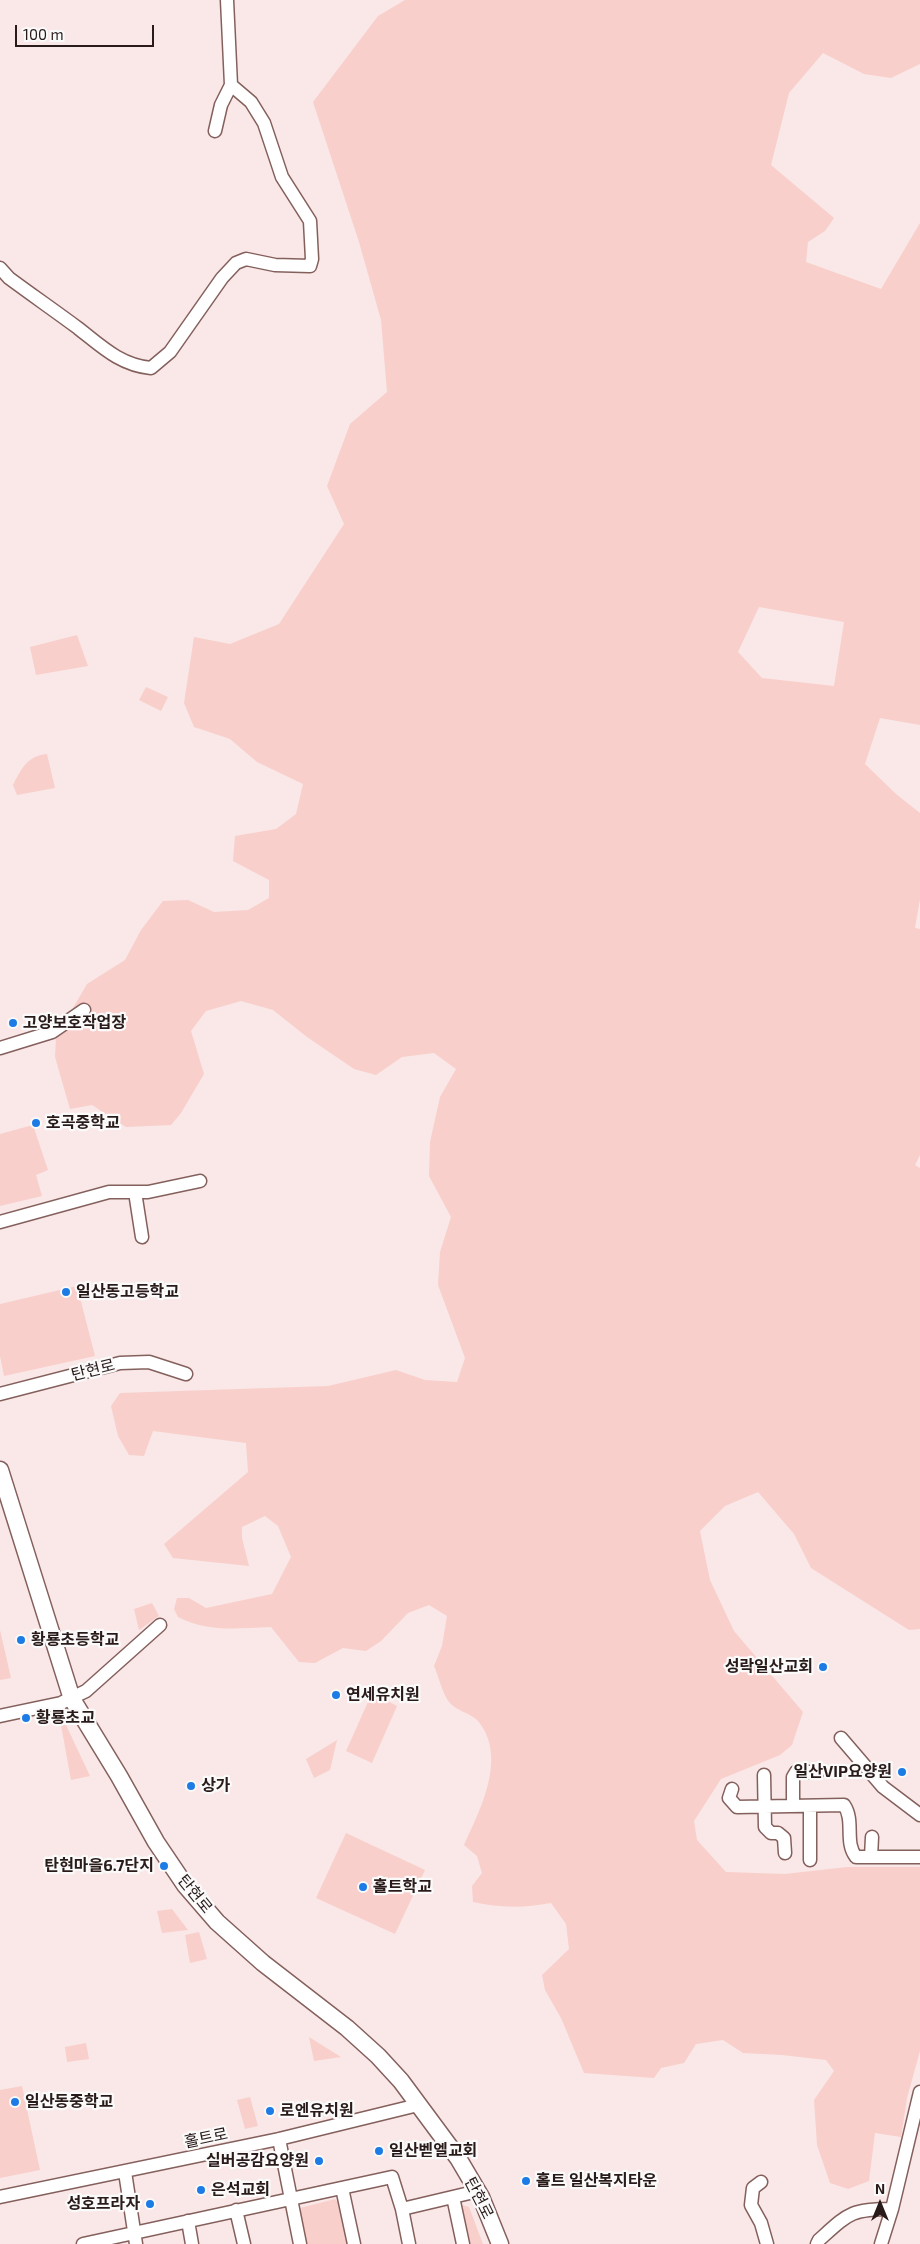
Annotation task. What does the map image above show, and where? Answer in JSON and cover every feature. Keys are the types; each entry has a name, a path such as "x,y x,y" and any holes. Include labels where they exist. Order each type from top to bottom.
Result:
{"main road":[{"name":"탄현로","path":"0,1470 72,1698 115,1768 156,1842 186,1884 217,1922 263,1963 347,2028 378,2056 401,2081 458,2158 478,2191 500,2244"}],"street":[{"path":"215,131 221,105 231,85 227,0"},
{"path":"0,268 9,278 123,362 136,367 151,368 170,352 188,330 222,278 236,262 246,259 275,264 310,266 312,259 310,221 282,177 264,123 251,102 231,85"},
{"path":"0,1048 52,1032 84,1010"},
{"path":"0,1222 109,1192 148,1192 200,1181"},
{"path":"135,1192 142,1237"},
{"name":"탄현로","path":"0,1394 120,1363 149,1362 186,1374"},
{"path":"0,1716 72,1698 86,1691 160,1625"},
{"path":"841,1738 883,1787 920,1815"},
{"path":"792,1806 793,1777 796,1772 818,1772"},
{"path":"764,1775 765,1827 771,1833 778,1833 784,1838 785,1853"},
{"path":"732,1789 729,1798 737,1807 844,1806 849,1813 851,1851 856,1857 920,1857"},
{"path":"810,1806 810,1860"},
{"path":"871,1857 872,1837"},
{"path":"881,2244 892,2210 920,2092"},
{"name":"홀트로","path":"0,2197 279,2139 418,2105"},
{"path":"279,2139 300,2244"},
{"path":"125,2172 135,2239"},
{"path":"83,2244 135,2239 188,2221 392,2176 402,2209 409,2244"},
{"path":"761,2182 753,2188 751,2205 761,2223 767,2244"},
{"path":"342,2188 354,2244"},
{"path":"402,2209 478,2191"},
{"path":"453,2197 463,2244"},
{"path":"236,2210 244,2244"},
{"path":"817,2244 850,2214 867,2210 892,2210"},
{"path":"188,2221 192,2244"}],"shaded area":[{"path":"405,0 920,0 920,64 891,78 864,74 823,53 789,93 771,165 834,218 825,231 808,242 806,262 881,289 920,223 920,725 880,718 865,764 896,794 920,813 920,899 915,928 920,929 920,1155 915,1165 920,1168 920,1629 909,1630 811,1568 794,1534 758,1492 725,1506 700,1531 710,1580 734,1631 803,1712 792,1745 780,1755 721,1779 694,1821 697,1840 726,1872 785,1874 847,1867 920,1867 920,2051 907,2098 901,2137 875,2133 869,2181 848,2189 830,2183 817,2145 814,2100 834,2071 826,2060 743,2053 723,2040 696,2044 684,2063 661,2068 654,2078 584,2073 561,2018 545,1990 542,1975 569,1949 566,1924 551,1903 512,1907 473,1902 472,1886 482,1873 477,1856 464,1845 477,1816 488,1783 491,1751 487,1735 478,1721 456,1708 447,1699 434,1666 442,1646 447,1616 429,1605 408,1613 381,1641 366,1651 343,1648 315,1663 299,1662 271,1627 212,1627 178,1617 174,1609 177,1598 189,1598 206,1608 272,1594 291,1557 278,1526 265,1516 242,1527 242,1538 249,1566 173,1558 164,1544 248,1472 246,1443 153,1431 144,1456 129,1455 118,1436 111,1406 120,1393 328,1386 396,1370 425,1380 457,1382 465,1358 438,1285 440,1252 451,1217 429,1176 430,1142 440,1097 456,1069 434,1053 402,1057 376,1075 354,1069 307,1037 273,1010 241,1001 206,1011 191,1031 204,1074 181,1113 171,1125 126,1127 92,1105 70,1109 55,1057 56,1037 87,984 125,960 141,930 163,901 188,900 214,912 248,910 269,898 269,880 233,861 235,836 276,829 296,814 303,784 257,762 230,739 194,727 184,703 194,637 230,644 279,624 344,524 327,486 350,424 387,392 381,320 359,242 313,102 378,16","holes":["759,607 844,622 834,686 762,678 738,652"]},
{"path":"77,635 88,666 36,675 30,647"},
{"path":"146,687 168,697 161,711 139,700"},
{"path":"47,754 55,788 17,795 13,785 22,768 35,757"},
{"path":"33,1125 48,1170 36,1175 42,1196 0,1206 0,1134"},
{"path":"77,1286 95,1356 4,1376 0,1356 0,1304"},
{"path":"152,1603 159,1616 139,1630 134,1609"},
{"path":"0,1630 11,1678 0,1680"},
{"path":"372,1693 397,1706 372,1763 346,1751"},
{"path":"61,1725 66,1725 90,1776 71,1780"},
{"path":"337,1740 330,1770 314,1778 306,1759"},
{"path":"346,1833 425,1870 395,1934 316,1898"},
{"path":"172,1909 188,1930 162,1933 157,1911"},
{"path":"199,1932 207,1959 190,1963 185,1935"},
{"path":"309,2037 341,2057 314,2061"},
{"path":"86,2043 89,2059 67,2062 65,2047"},
{"path":"22,2086 40,2170 0,2178 0,2090"},
{"path":"250,2097 258,2126 245,2129 237,2100"},
{"path":"335,2199 338,2202 347,2244 302,2244 296,2209"},
{"path":"462,2205 469,2207 483,2244 466,2244 458,2210"}],"place":[{"name":"고양보호작업장","path":"13,1023"},
{"name":"호곡중학교","path":"36,1123"},
{"name":"일산동고등학교","path":"66,1292"},
{"name":"황룡초등학교","path":"21,1640"},
{"name":"성락일산교회","path":"823,1667"},
{"name":"연세유치원","path":"336,1695"},
{"name":"황룡초교","path":"26,1718"},
{"name":"일산VIP요양원","path":"902,1772"},
{"name":"상가","path":"191,1786"},
{"name":"탄현마을6.7단지","path":"164,1866"},
{"name":"홀트학교","path":"363,1887"},
{"name":"일산동중학교","path":"15,2102"},
{"name":"로엔유치원","path":"270,2111"},
{"name":"일산벧엘교회","path":"379,2151"},
{"name":"실버공감요양원","path":"319,2161"},
{"name":"홀트 일산복지타운","path":"526,2181"},
{"name":"은석교회","path":"201,2190"},
{"name":"성호프라자","path":"150,2204"}]}
